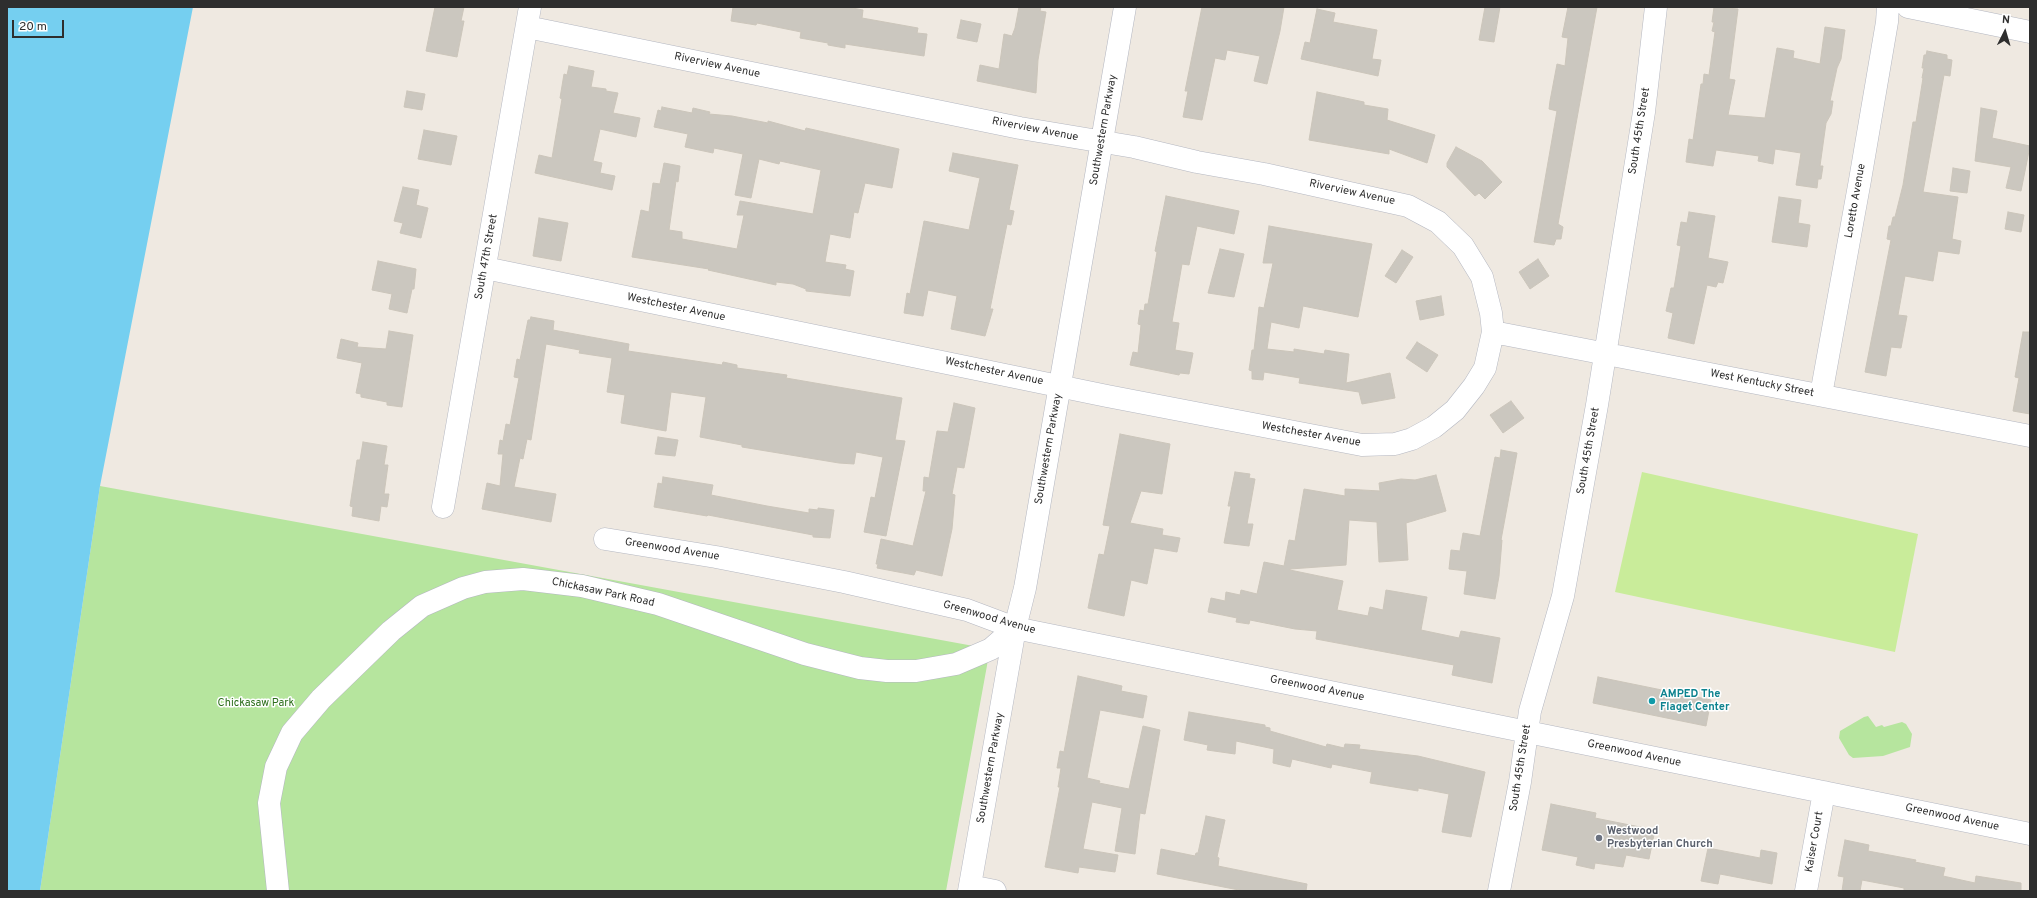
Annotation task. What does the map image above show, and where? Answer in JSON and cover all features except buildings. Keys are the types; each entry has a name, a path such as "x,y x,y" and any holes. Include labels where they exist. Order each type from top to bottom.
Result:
{"street":[{"name":"Southwestern Parkway","path":"969,888 1015,628 1025,588 1125,7"},
{"name":"South 45th Street","path":"1499,891 1530,711 1563,596 1605,354 1644,112 1656,7"},
{"name":"Loretto Avenue","path":"1821,395 1860,180 1887,22 1888,7"},
{"path":"1908,7 2030,32"},
{"name":"Riverview Avenue","path":"528,17 1020,128 1134,146 1197,162 1264,174 1408,206 1424,213 1452,233 1474,261 1482,277 1494,332"},
{"name":"South 47th Street","path":"443,507 528,17"},
{"name":"Westchester Avenue","path":"485,268 1059,386 1362,445 1395,444 1412,439 1434,427 1455,410 1474,386 1485,368 1494,332"},
{"name":"West Kentucky Street","path":"1494,332 2030,436"},
{"name":"Greenwood Avenue","path":"606,539 716,557 844,582 967,610 1015,628 2030,834"},
{"name":"Chickasaw Park Road","path":"278,891 270,804 276,767 292,734 321,699 391,631 422,606 463,588 485,582 524,579 589,588 658,604 805,654 860,668 887,671 916,671 956,664 991,650 1015,628"},
{"name":"Kaiser Court","path":"1806,891 1824,792"},
{"path":"969,888 995,891"}],"green space":[{"path":"1642,472 1918,534 1895,652 1615,592"},
{"name":"Chickasaw Park","path":"100,486 990,649 946,891 40,891"},
{"path":"1868,716 1876,727 1882,725 1884,727 1902,722 1906,724 1912,734 1910,747 1883,756 1853,758 1849,755 1839,738 1840,731"}],"water":[{"path":"7,7 193,7 100,486 40,891 7,891"}],"place":[{"name":"AMPED The Flaget Center","path":"1652,701"},
{"name":"Westwood Presbyterian Church","path":"1599,838"}]}
